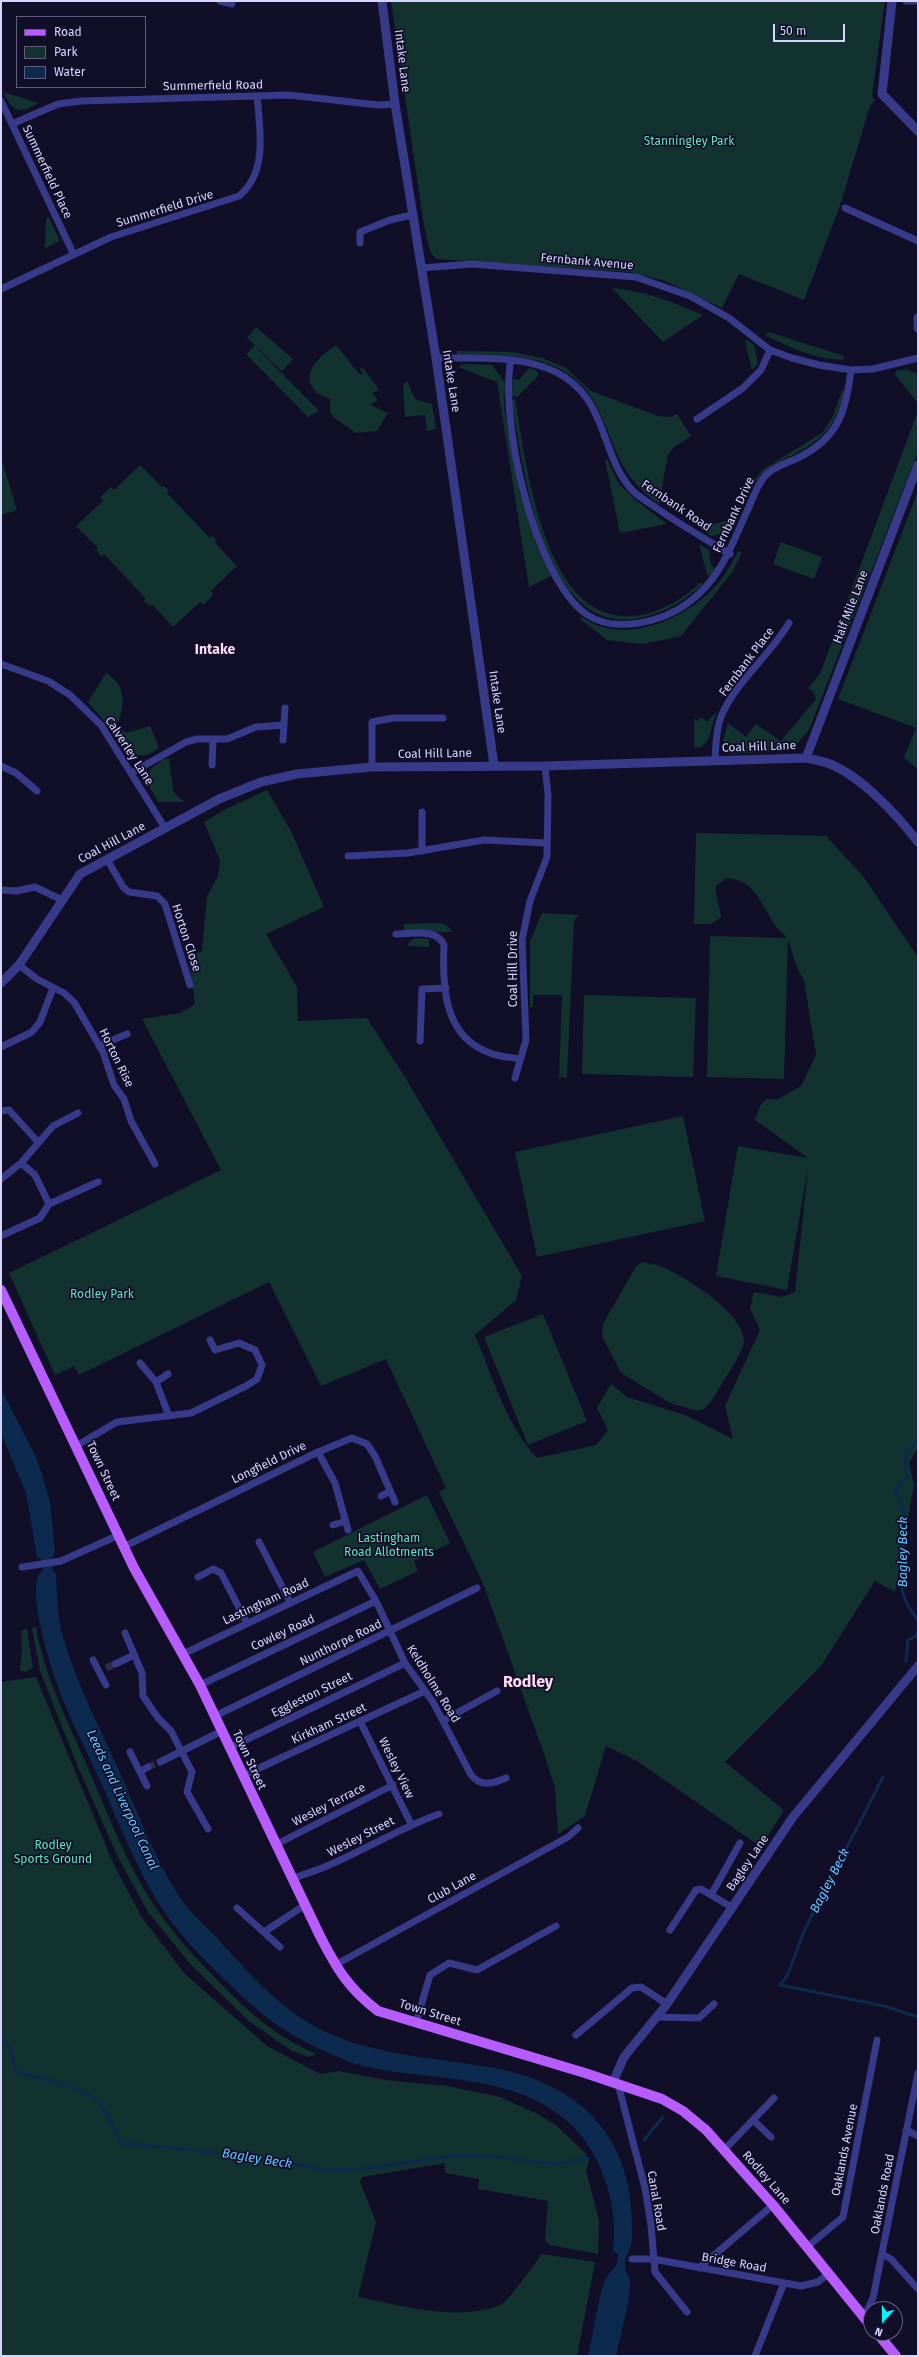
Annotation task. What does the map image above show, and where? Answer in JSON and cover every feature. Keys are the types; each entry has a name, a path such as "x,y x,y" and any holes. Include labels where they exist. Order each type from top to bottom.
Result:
{"main road":[{"name":"Town Street","path":"1,1290 157,1611 200,1685 275,1845 335,1965 358,1996 378,2011 530,2055 615,2083"},
{"name":"Rodley Lane","path":"615,2083 662,2099 683,2111 706,2130 773,2205 862,2315"},
{"path":"884,2341 896,2356"}],"street":[{"path":"220,1 232,4"},
{"name":"Intake Lane","path":"382,1 395,104 436,358 494,765"},
{"path":"892,1 882,94 918,131"},
{"path":"906,1 918,1"},
{"name":"Summerfield Road","path":"12,124 58,104 69,102 256,96 316,97 378,105 395,104"},
{"name":"Summerfield Drive","path":"1,289 73,253 148,225 232,200 246,190 254,179 259,161 256,96"},
{"name":"Summerfield Place","path":"1,101 73,253"},
{"path":"845,208 918,241"},
{"path":"360,243 360,232 390,220 412,215"},
{"name":"Fernbank Avenue","path":"422,268 472,264 636,277 690,296 729,318 770,350 819,365 851,370 873,369 918,358"},
{"path":"918,318 918,328"},
{"path":"697,419 743,388 761,370 770,350"},
{"name":"Fernbank Road","path":"436,358 511,360 539,364 571,380 589,400 613,460 621,476 633,491 674,520 730,554"},
{"name":"Fernbank Drive","path":"511,360 507,377 510,423 528,506 538,537 552,569 571,600 587,614 612,624 636,623 666,616 688,603 711,583 730,554 756,491 765,476 824,442 837,427 844,408 851,370"},
{"name":"Half Mile Lane","path":"806,758 918,465"},
{"name":"Fernbank Place","path":"715,760 716,738 723,713 745,679 778,642 789,623"},
{"name":"Calverley Lane","path":"1,664 48,681 70,695 102,725 164,828"},
{"path":"284,740 285,708"},
{"path":"372,767 372,722 393,718 443,718"},
{"path":"131,773 186,742 238,736 256,727 284,725"},
{"path":"212,764 213,739"},
{"name":"Coal Hill Lane","path":"1,983 19,965 80,874 219,799 261,782 297,774 372,767 494,765 545,766 806,758 830,764 850,775 909,830 918,842"},
{"path":"1,766 16,773 37,791"},
{"name":"Coal Hill Drive","path":"515,1078 526,1040 522,940 530,901 547,857 546,843 548,795 545,766"},
{"path":"422,812 422,851"},
{"path":"348,856 422,851 484,840 546,843"},
{"name":"Horton Close","path":"107,859 123,887 129,892 153,895 165,904 190,985"},
{"path":"1,890 16,891 35,887 45,890 62,900"},
{"path":"396,934 432,934 442,940 444,945 447,1009 453,1021 473,1045 490,1054 520,1059"},
{"name":"Horton Rise","path":"19,965 53,988 64,993 74,1002 99,1046 114,1085 124,1099 131,1121 155,1164"},
{"path":"1,1047 32,1032 40,1022 53,988"},
{"path":"420,1041 422,989 446,988"},
{"path":"99,1046 126,1034"},
{"path":"1,1111 9,1110 38,1142"},
{"path":"1,1179 21,1163 53,1126 78,1113"},
{"path":"21,1163 35,1175 49,1204"},
{"path":"3,1235 40,1218 49,1204 98,1182"},
{"path":"76,1446 117,1422 191,1413 257,1379 262,1366 255,1350 239,1343 215,1350 210,1340"},
{"path":"140,1363 156,1382 169,1416"},
{"path":"156,1382 168,1374"},
{"name":"Longfield Drive","path":"125,1546 318,1452 352,1438 368,1444 375,1456 395,1502"},
{"path":"318,1452 334,1483 348,1530"},
{"path":"380,1496 390,1492"},
{"path":"333,1525 346,1521"},
{"path":"22,1567 61,1561 119,1535"},
{"path":"259,1542 290,1602"},
{"path":"198,1577 213,1569 221,1573 247,1622"},
{"name":"Lastingham Road","path":"183,1654 247,1622 358,1571"},
{"name":"Keldholme Road","path":"358,1571 376,1601 405,1663 444,1720 475,1780 487,1784 506,1778"},
{"name":"Nunthorpe Road","path":"215,1716 477,1588"},
{"name":"Cowley Road","path":"200,1685 376,1601"},
{"path":"125,1633 142,1674 143,1696 158,1718 171,1731 192,1772 187,1792 208,1829"},
{"path":"114,1664 134,1655"},
{"path":"93,1660 102,1670 106,1685"},
{"name":"Eggleston Street","path":"229,1748 405,1663"},
{"name":"Bagley Lane","path":"615,2083 624,2057 667,2004 793,1817 918,1666"},
{"name":"Kirkham Street","path":"242,1776 425,1691"},
{"path":"444,1720 497,1691"},
{"name":"Wesley View","path":"360,1721 411,1824"},
{"path":"160,1762 222,1730"},
{"path":"130,1752 147,1786"},
{"path":"140,1772 148,1768"},
{"name":"Wesley Terrace","path":"275,1845 393,1785"},
{"name":"Wesley Street","path":"293,1879 309,1871 327,1866 411,1824 439,1814"},
{"name":"Club Lane","path":"335,1965 568,1837 578,1828"},
{"path":"711,1895 740,1843"},
{"path":"670,1930 696,1890 700,1889 733,1908"},
{"path":"264,1932 306,1905"},
{"path":"237,1908 280,1946"},
{"path":"416,2023 430,1975 449,1963 477,1970 556,1926"},
{"path":"576,2035 632,1988 641,1988 667,2004"},
{"path":"656,2017 698,2018 714,2004"},
{"name":"Oaklands Avenue","path":"807,2247 843,2217 877,2040"},
{"name":"Oaklands Road","path":"862,2315 871,2304 918,2073"},
{"name":"Canal Road","path":"615,2083 628,2125 644,2188 651,2225 655,2272 688,2312"},
{"path":"724,2150 774,2098"},
{"path":"753,2120 771,2137"},
{"path":"906,2130 918,2136"},
{"path":"700,2268 773,2205"},
{"path":"882,2254 891,2259 918,2289"},
{"name":"Bridge Road","path":"632,2259 653,2259 800,2286 810,2285 828,2274"},
{"path":"754,2356 784,2283"}],"green space":[{"name":"Stanningley Park","path":"391,1 885,1 872,96 875,100 870,106 840,206 804,300 739,274 722,308 665,281 630,272 436,259 430,251 424,226"},
{"path":"3,92 39,103 26,109 17,110 10,104"},
{"path":"49,217 60,241 45,248 46,219"},
{"path":"612,288 624,289 659,298 703,315 663,342"},
{"path":"256,327 293,359 282,371 247,338"},
{"path":"769,332 844,356 843,360 823,358 803,352 765,335"},
{"path":"747,340 754,345 758,364 752,370 745,341"},
{"path":"336,345 360,375 363,373 360,369 362,367 379,390 372,393 378,400 370,405 388,413 377,431 356,433 333,417 330,411 330,399 317,393 311,385 309,378 310,371 318,359"},
{"path":"255,346 319,411 308,417 246,354"},
{"path":"457,351 513,352 542,358 566,368 591,391 658,416 670,417 677,414 691,436 674,447 668,455 659,504 646,494 627,473 599,411 588,392 574,378 557,368 539,361 499,355 457,355"},
{"path":"462,364 492,365 505,383 504,407 520,493 536,543 551,576 529,587 497,382 458,367"},
{"path":"529,368 536,370 539,375 518,396 512,396 513,379 519,380"},
{"path":"906,369 918,374 918,403 895,375 896,371"},
{"path":"407,381 415,399 432,404 436,429 427,431 425,415 405,417 403,385"},
{"path":"842,390 845,391 838,413 828,429 813,443 776,463 761,474 747,497 740,515 737,514 748,488 762,470 822,433 833,416"},
{"path":"515,399 525,460 533,497 544,534 559,567 578,594 602,611 632,616 642,615 669,605 686,595 701,582 703,584 674,606 640,618 607,617 581,603 561,578 545,546 533,510 524,473 513,411 512,400"},
{"path":"918,411 918,452 809,730 792,750 731,754 723,740 728,723 746,737 756,724 781,741 816,699 814,692 808,688 820,674"},
{"path":"1,458 17,510 1,515"},
{"path":"605,459 607,459 619,484 637,501 667,524 620,533"},
{"path":"140,465 162,487 164,486 169,491 167,493 210,538 212,536 217,541 215,543 237,566 211,591 213,595 203,605 200,602 173,627 152,604 150,606 144,601 146,599 104,554 101,556 96,550 98,548 76,526 103,501 100,497 111,487 114,490"},
{"path":"918,491 918,769 904,758 916,728 838,699"},
{"path":"735,518 733,531 712,536 701,530 701,528"},
{"path":"781,542 822,557 814,579 773,564"},
{"path":"699,544 709,550 711,565 716,569 710,576 707,574"},
{"path":"738,551 742,552 733,571 681,636 643,644 607,640 580,619 582,617 598,625 615,629 633,629 651,626 668,620 700,601 713,589 724,576"},
{"path":"106,673 113,678 121,690 123,704 117,726 126,733 150,726 159,748 148,755 136,755 128,750 88,702"},
{"path":"717,711 708,740 700,748 694,747 694,718 698,721 701,717 707,722"},
{"path":"169,758 173,790 177,796 185,802 158,802 147,782 150,769 164,759"},
{"name":"Rodley Park","path":"267,790 291,831 324,907 266,934 297,987 298,1021 367,1018 405,1077 522,1276 516,1300 475,1335 509,1416 526,1445 537,1458 596,1445 608,1430 597,1408 611,1384 627,1397 685,1415 733,1439 725,1406 760,1330 750,1308 754,1292 782,1297 795,1292 808,1168 787,1290 716,1276 738,1146 808,1158 755,1120 760,1106 766,1099 778,1099 801,1086 816,1055 804,981 796,965 788,939 784,1079 707,1077 710,936 787,938 775,926 761,901 751,888 737,880 727,878 716,886 716,894 721,917 711,924 694,924 696,833 826,836 863,876 918,957 918,1448 909,1463 914,1485 895,1592 875,1581 821,1666 725,1762 784,1810 761,1847 637,1761 606,1746 585,1816 558,1834 555,1788 483,1583 439,1492 446,1488 386,1359 321,1386 269,1282 79,1375 74,1366 55,1375 9,1273 221,1170 142,1019 180,1013 195,1004 189,956 202,951 207,896 218,876 220,861 204,822 224,810"},
{"path":"542,913 579,915 574,921 567,1078 559,1077 562,995 533,995 533,1007 530,1007 530,941"},
{"path":"441,923 448,926 452,932 404,932 404,924"},
{"path":"415,938 429,939 429,947 408,946 409,942"},
{"path":"584,995 696,998 693,1077 582,1074"},
{"path":"683,1116 705,1221 537,1257 515,1152"},
{"path":"643,1262 664,1268 677,1274 702,1290 727,1310 736,1321 742,1332 744,1343 743,1348 711,1402 704,1409 697,1411 670,1403 621,1373 602,1336 603,1324 636,1266"},
{"path":"543,1314 587,1421 528,1445 484,1337"},
{"name":"Lastingham Road Allotments","path":"427,1495 450,1543 414,1561 418,1571 380,1589 364,1560 325,1577 313,1552"},
{"path":"36,1627 44,1662 63,1712 121,1845 154,1905 185,1946 241,2004 288,2040 316,2054 309,2057 292,2051 250,2022 192,1966 148,1912 118,1857 78,1767 40,1671 32,1628"},
{"path":"27,1629 33,1668 25,1672 20,1670 22,1649 21,1631"},
{"name":"Rodley Sports Ground","path":"36,1677 113,1863 141,1916 184,1973 267,2046 320,2074 339,2071 386,2080 447,2086 500,2097 538,2114 556,2125 586,2154 589,2163 586,2170 599,2220 598,2254 550,2245 545,2241 548,2201 478,2189 479,2179 445,2173 445,2163 362,2177 360,2182 376,2222 358,2297 430,2311 468,2312 486,2309 502,2304 516,2289 542,2254 595,2262 577,2356 1,2356 1,1682"}],"water":[{"name":"Leeds and Liverpool Canal","path":"1,1389 36,1457 50,1502 55,1552 52,1558 53,1571 56,1574 57,1602 61,1629 66,1647 88,1703 148,1838 171,1884 193,1914 268,1992 311,2024 328,2033 368,2047 389,2052 494,2068 527,2077 556,2089 580,2105 600,2124 615,2148 625,2175 631,2205 632,2243 625,2262 630,2287 616,2356 588,2356 603,2286 616,2265 618,2254 613,2250 613,2215 605,2179 598,2162 589,2147 578,2132 566,2120 545,2105 521,2094 497,2087 471,2082 363,2066 349,2062 299,2038 272,2022 236,1991 179,1931 156,1899 133,1854 70,1716 59,1691 52,1668 37,1605 36,1590 38,1578 43,1570 43,1560 37,1557 26,1493 1,1433"}],"waterway":[{"name":"Bagley Beck","path":"918,1441 905,1454 907,1477 895,1490 903,1508 902,1591 907,1604 918,1621"},
{"name":"Bagley Beck","path":"906,1661 908,1640 916,1636 918,1632"},
{"name":"Bagley Beck","path":"883,1777 805,1929 787,1976 780,1985 884,2006 918,2017"},
{"name":"Bagley Beck","path":"1,2040 10,2047 16,2072 69,2086 88,2094 95,2099 107,2114 121,2143 270,2158 321,2170 362,2169 451,2156 489,2156 554,2164 588,2158"},
{"name":"Bagley Beck","path":"644,2140 663,2117"}],"tunnel":[{"path":"106,1668 115,1664"},
{"path":"148,1767 160,1762"}],"district":[{"name":"Intake","path":"215,650"},
{"name":"Rodley","path":"528,1683"}]}
